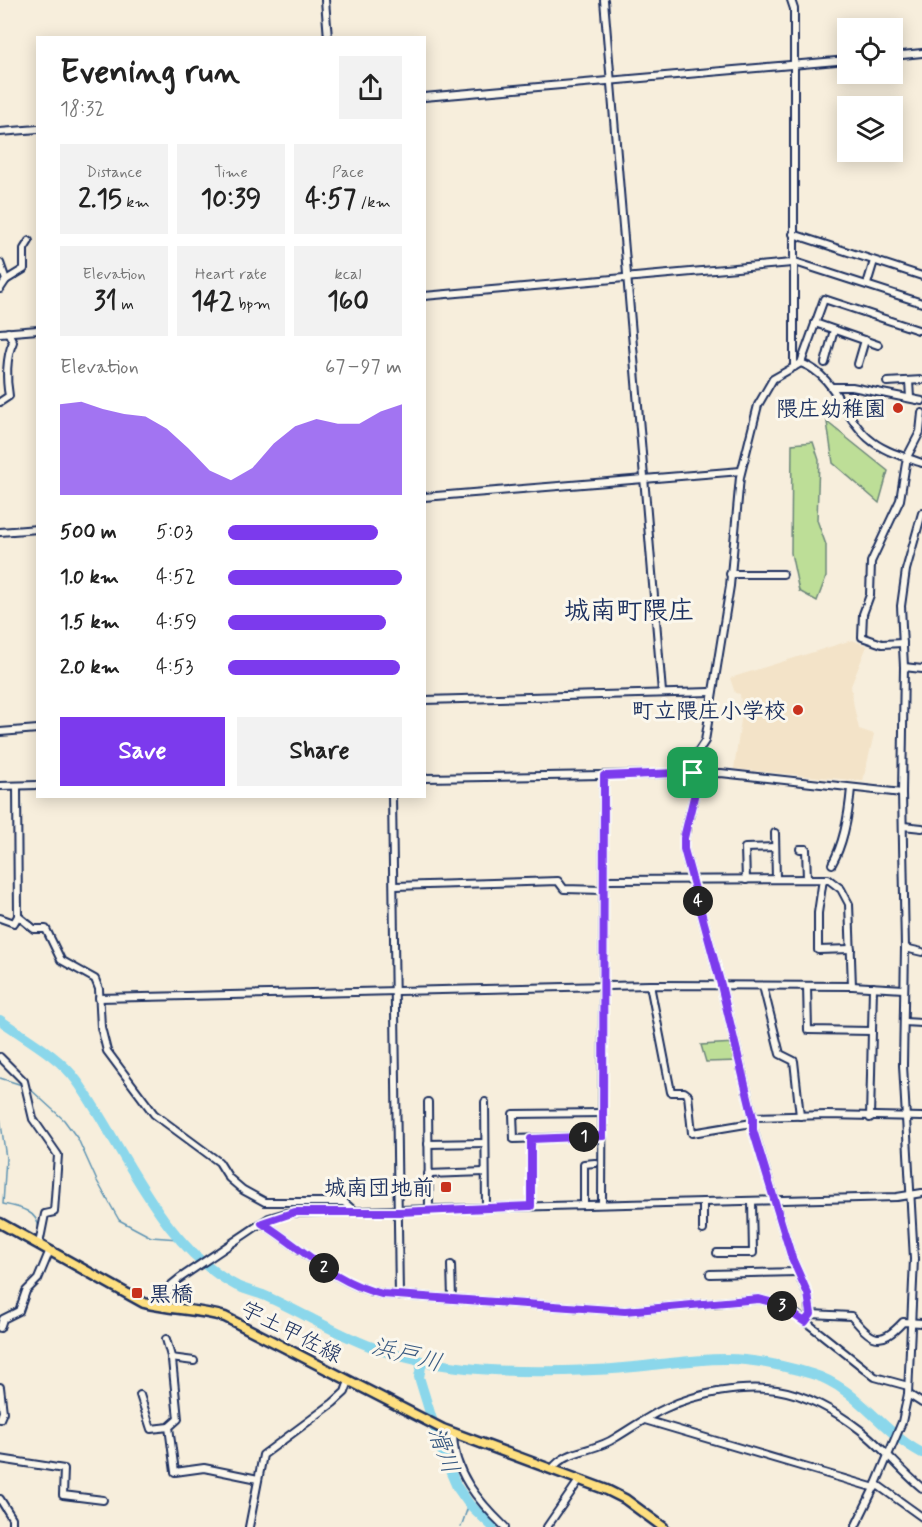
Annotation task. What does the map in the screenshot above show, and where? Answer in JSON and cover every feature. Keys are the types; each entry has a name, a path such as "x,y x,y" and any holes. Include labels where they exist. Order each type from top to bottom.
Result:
{"main road":[{"name":"宇土甲佐線","path":"0,1223 129,1296 164,1308 208,1312 225,1317 443,1429 580,1479 625,1500 663,1527"}],"street":[{"path":"325,0 328,36"},
{"path":"604,0 662,692"},
{"path":"791,0 794,9 792,262 798,365"},
{"path":"903,55 922,53"},
{"path":"426,97 837,61"},
{"path":"0,132 36,129"},
{"path":"793,234 922,276"},
{"path":"0,289 6,280 24,269 24,249 29,241"},
{"path":"867,284 874,261"},
{"path":"426,296 628,279 792,262 922,303"},
{"path":"0,263 6,280"},
{"path":"805,1322 811,1314 808,1294 797,1272 753,1120 684,838 696,772 691,762 705,741 730,574 741,471 758,405 773,379 798,365 824,299 918,330"},
{"path":"815,323 878,345"},
{"path":"0,333 36,330"},
{"path":"825,363 834,330"},
{"path":"0,402 9,396 6,373 10,363 8,355 13,342 8,332"},
{"path":"858,364 865,340"},
{"path":"798,365 816,370 832,387 867,437 894,455 922,463"},
{"path":"887,382 922,380"},
{"path":"909,381 910,398"},
{"path":"832,387 852,387 922,401"},
{"path":"903,643 882,644 862,637 863,614 870,595 871,562 900,500 907,458 920,432 922,412"},
{"path":"426,497 741,471"},
{"path":"855,1527 888,1456 908,1394 914,1259 904,1117 902,587 920,528 922,513"},
{"path":"0,532 36,529"},
{"path":"730,574 783,573"},
{"path":"904,667 922,669"},
{"path":"426,700 711,692"},
{"path":"0,732 36,729"},
{"path":"426,777 604,776 696,772 902,793"},
{"path":"602,1204 604,776"},
{"path":"0,786 36,785"},
{"path":"0,918 14,923 18,916 17,786"},
{"path":"832,864 838,853 850,805 851,788"},
{"path":"392,798 399,1296"},
{"path":"903,826 922,828"},
{"path":"775,833 776,879"},
{"path":"746,880 746,848 776,847"},
{"path":"800,849 806,849 807,879"},
{"path":"823,879 818,913 818,950 851,950"},
{"path":"605,880 828,879 841,890 849,904 852,986"},
{"path":"395,886 558,881 564,890 604,890"},
{"path":"18,916 33,929 46,929 61,960 94,979 99,989 103,1041 115,1063 154,1114 219,1162 229,1178 243,1190 265,1202 344,1202 354,1211"},
{"path":"905,948 922,952"},
{"path":"99,998 604,988 650,985 852,986 904,989"},
{"path":"650,985 671,1092 684,1092 688,1095 692,1133 753,1120 800,1116 922,1117"},
{"path":"764,986 780,1054 794,1061 800,1116"},
{"path":"807,986 808,1030 872,1031"},
{"path":"870,1118 873,987"},
{"path":"903,1022 922,1023"},
{"path":"0,1057 24,1081 33,1119 58,1155 54,1212 45,1214 39,1244"},
{"path":"428,1102 429,1210"},
{"path":"485,1102 486,1208"},
{"path":"603,1113 513,1114 514,1139 603,1136"},
{"path":"531,1139 531,1206"},
{"path":"428,1144 485,1143"},
{"path":"584,1204 584,1164 595,1163"},
{"path":"428,1174 485,1172"},
{"path":"164,1308 170,1286 180,1278 260,1225 285,1213 399,1212 584,1204 752,1201 909,1196 922,1193"},
{"path":"717,1253 756,1253 752,1201"},
{"path":"702,1202 703,1230"},
{"path":"260,1225 347,1283 369,1291 399,1296 625,1311 759,1299 778,1304 805,1322 875,1377 908,1386"},
{"path":"0,1328 3,1319 19,1311 26,1291 38,1279 50,1250"},
{"path":"452,1265 452,1298"},
{"path":"710,1274 797,1272"},
{"path":"811,1314 851,1316 869,1336 881,1339 890,1336 903,1322 922,1323"},
{"path":"140,1395 151,1429 169,1427 178,1419 171,1358 165,1339"},
{"path":"171,1358 194,1361"},
{"path":"249,1527 263,1455 333,1403 345,1392 349,1381"},
{"path":"0,1387 3,1412 0,1419"},
{"path":"552,1469 560,1458 597,1448 666,1408 697,1397 726,1392 777,1390 794,1395 846,1419 922,1488"},
{"path":"908,1394 921,1399"},
{"path":"645,1420 876,1486 922,1517"},
{"path":"169,1427 175,1472 204,1468 258,1479"},
{"path":"453,1433 455,1460 482,1505 505,1527"},
{"path":"0,1459 64,1469 63,1495 103,1500"},
{"path":"547,1527 580,1479"},
{"path":"0,1499 12,1518 12,1527"}],"shaded area":[{"name":"町立隈庄小学校","path":"852,640 867,646 851,686 859,729 874,734 863,781 734,769 742,713 740,694 735,693 730,678"}],"green space":[{"path":"827,422 888,471 879,503 833,463"},
{"path":"813,442 819,460 817,520 826,545 826,577 817,601 799,591 791,553 792,444"},
{"path":"735,1043 739,1061 706,1062 701,1045"}],"waterway":[{"name":"浜戸川","path":"0,1020 51,1055 70,1072 95,1107 146,1194 166,1222 210,1269 237,1286 263,1295 372,1347 426,1362 510,1371 566,1371 737,1359 791,1368 828,1380 842,1389 894,1434 922,1453"},
{"path":"0,1078 22,1085"},
{"path":"29,1088 64,1120 78,1139 97,1181 119,1220 151,1237 179,1239"},
{"path":"0,1117 6,1158 3,1204 32,1214 36,1218 39,1230"},
{"path":"34,1279 41,1264"},
{"path":"21,1297 27,1286"},
{"path":"0,1316 18,1307"},
{"name":"滑川","path":"422,1362 419,1377 442,1452 457,1487 469,1504 493,1527"},
{"path":"461,1527 469,1504"},
{"path":"0,1506 9,1520"}],"place":[{"name":"隈庄幼稚園","path":"898,408"},
{"name":"町立隈庄小学校","path":"798,710"},
{"name":"城南団地前","path":"446,1187"},
{"name":"黒橋","path":"137,1293"}],"district":[{"name":"城南町隈庄","path":"629,610"}],"route":[{"path":"700,772 684,838 684,849 721,985 753,1118 753,1130 798,1276 808,1294 811,1314 805,1322 778,1304 759,1299 625,1311 382,1294 355,1287 333,1275 262,1223 269,1218 295,1212 399,1212 531,1206 531,1139 603,1136 604,776 693,773 700,772"}]}
